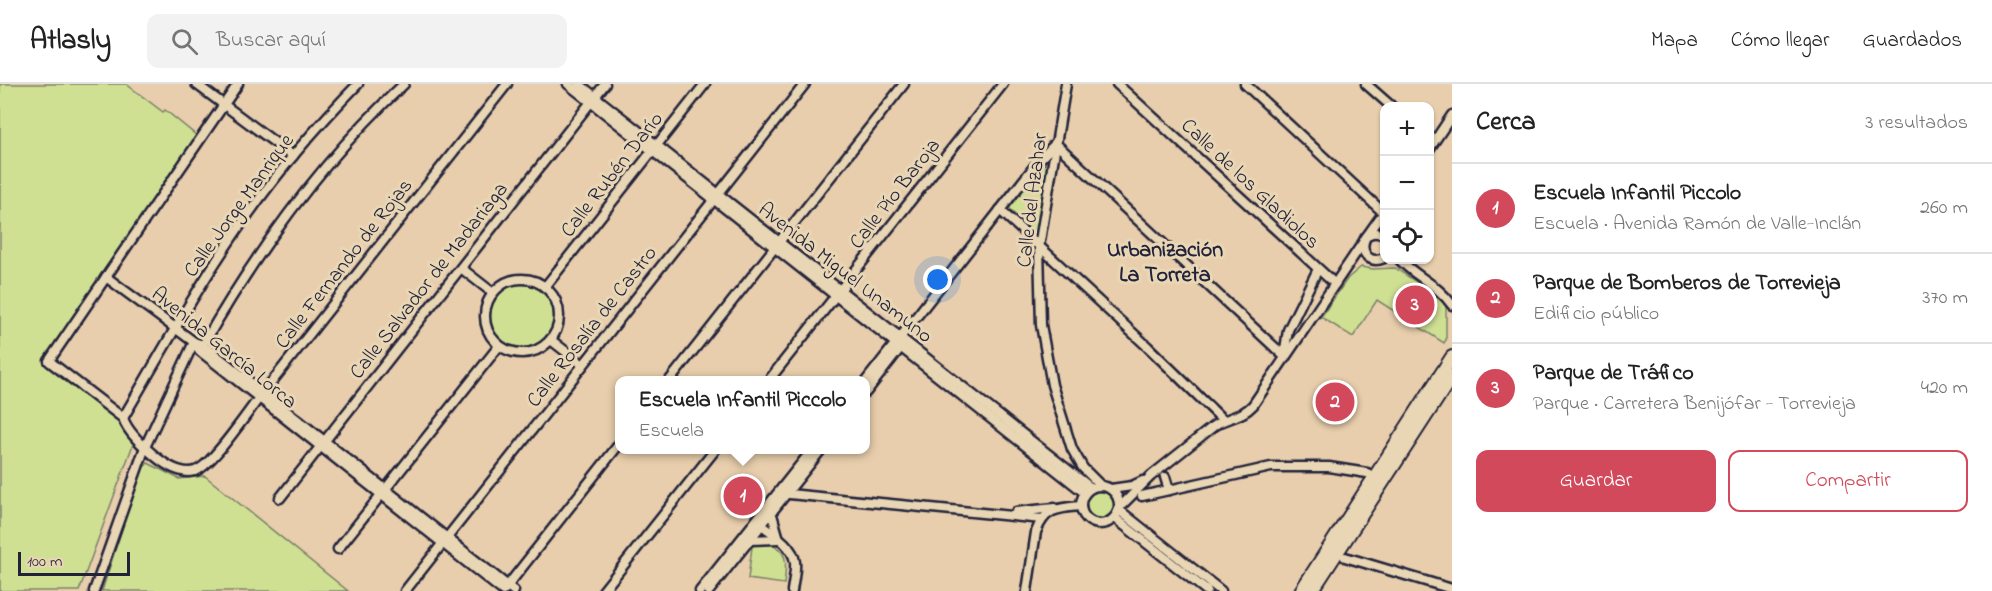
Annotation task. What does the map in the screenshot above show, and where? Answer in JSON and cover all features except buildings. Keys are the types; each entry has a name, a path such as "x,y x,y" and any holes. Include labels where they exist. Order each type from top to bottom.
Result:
{"main road":[{"path":"1301,591 1452,357"},
{"path":"1312,591 1452,376"}],"street":[{"path":"196,84 293,156"},
{"path":"145,447 130,431 123,418 48,361 238,84"},
{"name":"Calle Jorge Manrique","path":"123,418 175,328 240,225 293,156 358,84"},
{"path":"94,591 145,447 199,346 249,269 306,190 404,84"},
{"name":"Calle Fernando de Rojas","path":"145,447 175,469 189,472 199,470 211,459 507,84"},
{"name":"Avenida Miguel Unamuno","path":"568,84 593,99 1088,490"},
{"name":"Avenida Miguel Unamuno","path":"579,84 593,99"},
{"name":"Calle Salvador de Madariaga","path":"280,498 605,84"},
{"name":"Calle Rubén Darío","path":"545,287 705,84"},
{"name":"Calle Rosalía de Castro","path":"405,591 805,84"},
{"path":"674,376 904,84"},
{"name":"Calle Pío Baroja","path":"773,376 1003,84"},
{"name":"Calle del Azahar","path":"1066,84 1039,247 1041,326 1052,385 1076,457 1083,468 1101,486"},
{"name":"Calle de los Gladiolos","path":"1117,84 1335,284"},
{"path":"1245,84 1382,210"},
{"path":"1366,84 1386,102"},
{"path":"1434,140 1452,115"},
{"path":"870,376 1055,143 1284,356"},
{"path":"1000,210 1223,420"},
{"path":"1151,476 1132,486 1111,489 1101,486 1088,490 1081,506 1084,516 1093,522 1103,524 1118,512 1151,476 1223,420 1243,415 1247,411 1267,386 1284,356 1380,218"},
{"path":"1380,234 1373,232 1365,239 1365,253 1407,267"},
{"path":"1341,275 1360,261 1378,259"},
{"path":"1404,264 1442,291 1452,294"},
{"path":"460,268 493,293"},
{"path":"1284,356 1288,330 1318,269"},
{"name":"Avenida García Lorca","path":"106,277 199,346 507,590"},
{"path":"513,280 530,280 545,287 551,293 558,308 558,324 551,340 540,349 526,353 512,352 499,346 485,325 485,308 493,293 513,280"},
{"path":"1442,291 1452,305"},
{"path":"551,340 583,365"},
{"path":"870,386 899,342"},
{"path":"338,549 499,346"},
{"path":"507,590 615,450"},
{"path":"603,591 712,454"},
{"path":"700,591 759,523 809,454"},
{"path":"709,591 750,540 759,523 771,511 782,493 817,454"},
{"path":"1142,496 1271,467 1329,467 1367,473"},
{"path":"1165,477 1169,490"},
{"path":"1111,489 1119,500 1118,512"},
{"path":"782,493 1042,519"},
{"path":"985,512 1081,506"},
{"path":"1027,591 1036,532 1042,519 1057,508"},
{"path":"771,511 779,539"},
{"path":"1118,512 1207,591"},
{"path":"1118,512 1221,591"},
{"path":"759,523 779,539 791,551 795,559 792,591"},
{"path":"750,540 779,539"},
{"path":"1345,557 1452,589"}],"green space":[{"path":"0,84 126,84 163,112 165,110 197,136 44,361 115,416 126,432 135,439 79,591 0,591"},
{"path":"1044,164 1047,165 1036,233 1034,233 1010,210 1010,207"},
{"path":"1361,267 1395,268 1438,296 1446,306 1446,340 1444,343 1377,300 1353,337 1321,317 1348,278"},
{"path":"522,283 535,286 545,293 552,303 555,316 552,329 545,339 535,346 522,349 509,346 499,339 492,329 489,316 492,303 499,293 509,286"},
{"path":"148,463 179,479 205,476 348,591 102,591 141,470"},
{"path":"1100,490 1106,491 1114,499 1114,511 1106,519 1100,520 1094,519 1086,511 1085,505 1086,499 1094,491"},
{"path":"765,542 779,549 785,558 784,584 748,579 752,547 757,543"}],"place":[{"name":"Parque de Tráfico","path":"1415,305"},
{"name":"Parque de Bomberos de Torrevieja","path":"1335,402"},
{"name":"Escuela Infantil Piccolo","path":"743,496"}],"district":[{"name":"Urbanización La Torreta","path":"1165,260"}]}
